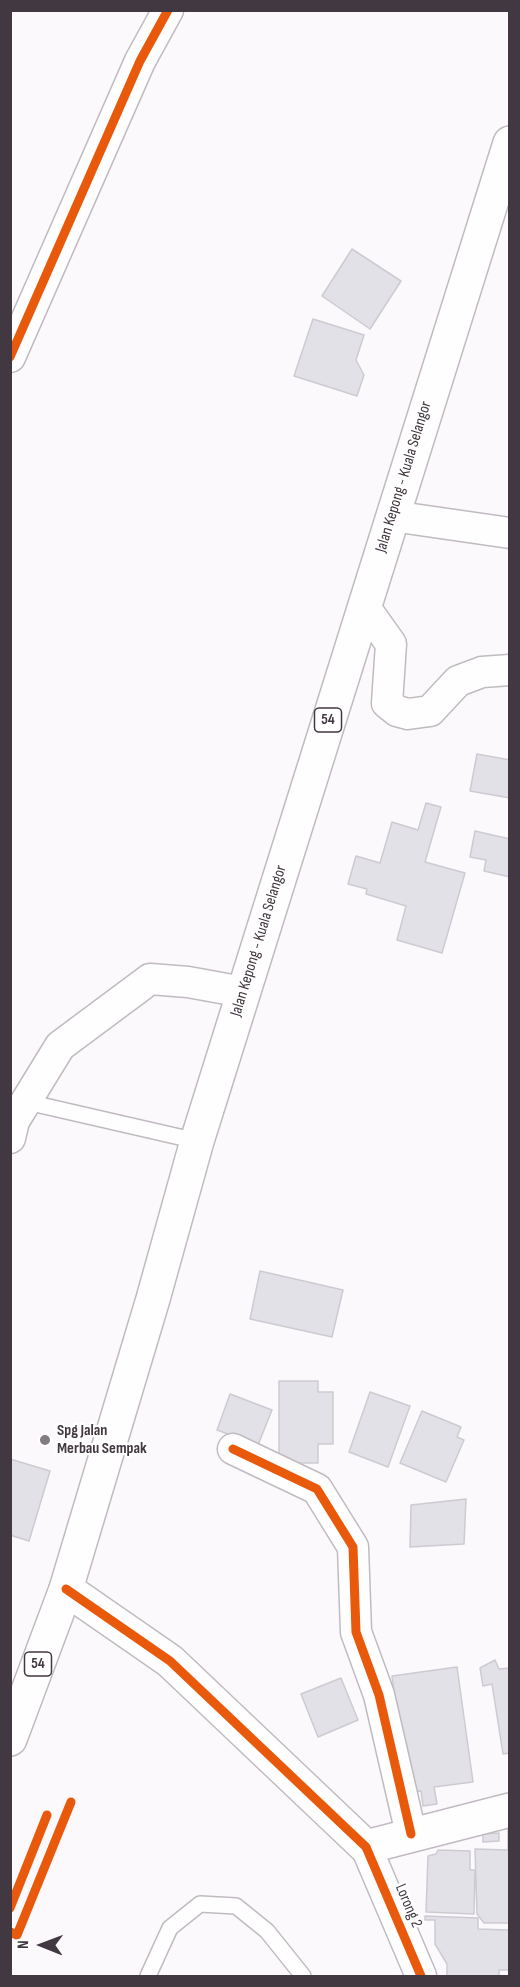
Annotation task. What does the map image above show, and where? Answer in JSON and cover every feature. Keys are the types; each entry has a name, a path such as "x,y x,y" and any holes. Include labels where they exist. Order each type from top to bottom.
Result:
{"main road":[{"name":"Jalan Kepong - Kuala Selangor","path":"10,1739 66,1589 243,992 510,143"},
{"path":"66,1589 170,1661 366,1847 510,1810"}],"street":[{"path":"10,357 140,61 168,10"},
{"path":"392,516 510,533"},
{"path":"364,606 391,644 387,703 397,711 408,714 430,711 458,681 482,672 510,670"},
{"path":"10,1138 14,1122 60,1046 150,979 188,982 243,992"},
{"path":"233,1449 317,1489 353,1547 356,1632 379,1695 411,1834"},
{"name":"Lorong 2","path":"366,1847 421,1977"}],"lane":[{"path":"27,1102 197,1142"},
{"path":"148,1977 170,1929 200,1904 236,1906 267,1931 303,1977"}],"building":[{"path":"352,249 401,281 370,329 322,296"},
{"path":"313,319 364,335 356,360 364,375 357,396 294,376"},
{"path":"477,754 510,760 510,798 470,791"},
{"path":"426,803 441,807 425,862 465,873 442,953 397,940 406,906 366,894 367,889 348,884 356,856 380,863 392,822 418,830"},
{"path":"475,831 510,839 510,877 484,871 486,860 470,857"},
{"path":"260,1271 343,1290 332,1337 250,1319"},
{"path":"279,1381 318,1381 318,1392 333,1392 333,1444 318,1444 318,1463 279,1463"},
{"path":"370,1392 410,1406 388,1467 349,1452"},
{"path":"230,1394 272,1410 258,1445 217,1430"},
{"path":"422,1411 461,1427 457,1437 464,1440 446,1482 400,1463"},
{"path":"10,1459 50,1471 29,1541 10,1535"},
{"path":"466,1499 464,1544 410,1547 411,1505"},
{"path":"495,1660 499,1669 510,1668 510,1753 503,1754 492,1684 483,1686 480,1668"},
{"path":"457,1667 473,1782 434,1787 437,1804 423,1806 421,1791 407,1793 392,1676"},
{"path":"341,1678 358,1720 318,1737 301,1694"},
{"path":"508,1823 510,1923 484,1923 477,1914 475,1849 508,1850"},
{"path":"499,1833 499,1841 483,1842 483,1834"},
{"path":"438,1850 470,1851 470,1870 475,1870 474,1914 426,1912 428,1856 436,1854"},
{"path":"425,1916 478,1918 478,1929 509,1930 510,1970 499,1970 499,1976 447,1976 447,1964 435,1944 435,1920 425,1920"}],"cycle path":[{"path":"10,357 140,61 168,10"},
{"path":"233,1449 317,1489 353,1547 356,1632 379,1695 411,1834"},
{"path":"66,1589 170,1661 366,1847 421,1976"},
{"path":"10,1932 17,1935 71,1802"},
{"path":"10,1908 47,1815"}],"place":[{"name":"Spg Jalan Merbau Sempak","path":"45,1440"}]}
